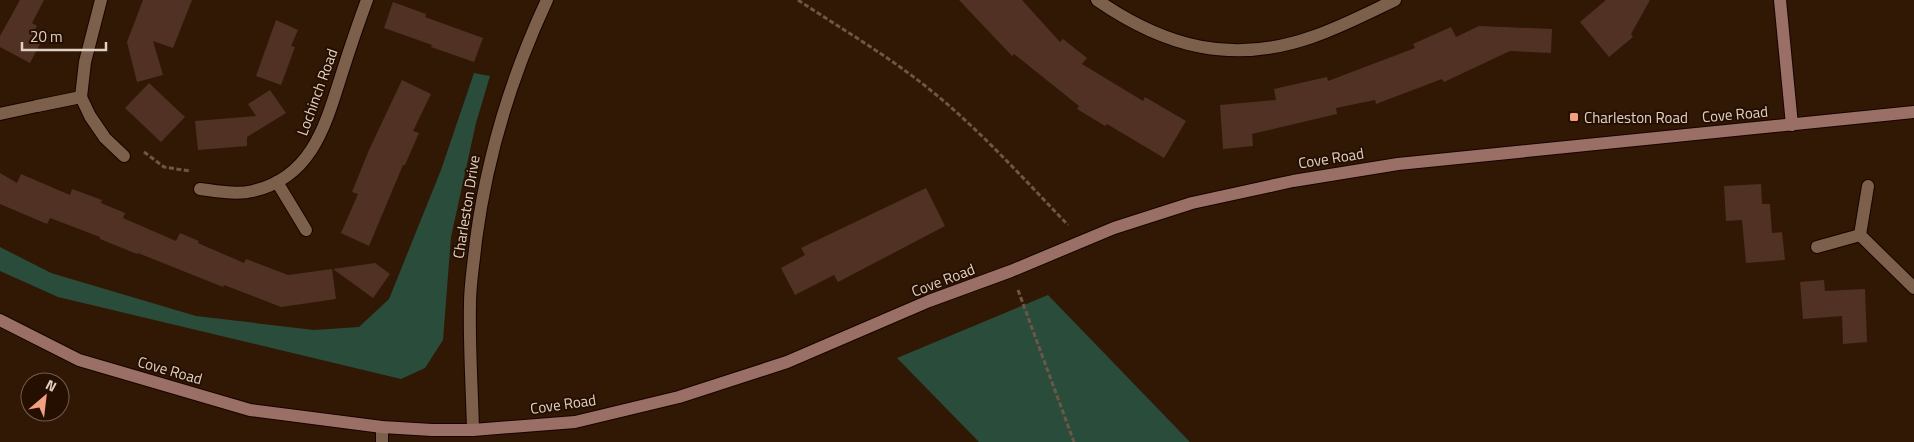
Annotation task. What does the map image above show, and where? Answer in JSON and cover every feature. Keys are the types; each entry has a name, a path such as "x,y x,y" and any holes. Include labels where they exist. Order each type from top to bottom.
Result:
{"street":[{"path":"101,0 86,62 81,97 90,116 105,138 124,156"},
{"name":"Lochinch Road","path":"200,189 233,192 253,191 277,182 298,168 316,144 328,119 366,0"},
{"name":"Charleston Drive","path":"473,430 470,303 482,199 507,99 528,40 547,0"},
{"path":"1097,0 1127,20 1157,34 1184,44 1218,50 1260,49 1311,38 1395,0"},
{"path":"1780,0 1792,125"},
{"path":"0,114 81,97"},
{"name":"Cove Road","path":"0,320 79,360 250,410 382,427 473,430 575,422 679,397 787,362 929,301 1011,271 1114,228 1184,206 1293,180 1408,162 1914,112"},
{"path":"277,182 306,230"},
{"path":"1860,235 1868,186"},
{"path":"1817,247 1860,235"},
{"path":"1860,235 1914,288"},
{"path":"382,427 382,442"}],"path":[{"path":"798,0 915,78 952,108 1006,160 1068,225"},
{"path":"141,150 164,167 193,172"},
{"path":"1011,271 1074,442"}],"green space":[{"path":"474,73 490,76 476,123 451,237 443,340 425,368 401,379 58,297 0,271 0,247 51,273 196,316 314,330 359,327 389,299 441,170"},
{"path":"1048,295 1190,442 979,442 897,358"}],"building":[{"path":"20,0 44,0 32,23 37,26 30,39 40,44 30,63 0,47 0,36"},
{"path":"143,0 192,0 173,48 153,41 163,75 137,82 127,42"},
{"path":"959,0 1022,0 1060,42 1063,39 1087,58 1082,64 1143,101 1145,97 1186,121 1164,158 1107,124 1105,126 1077,109 1079,106 1014,54 1012,56"},
{"path":"1606,0 1650,0 1631,34 1633,37 1609,57 1580,22"},
{"path":"393,2 426,14 425,17 483,38 474,62 384,28"},
{"path":"276,20 298,30 291,46 295,47 281,85 256,76"},
{"path":"1479,26 1552,29 1551,53 1510,51 1444,82 1442,79 1376,104 1375,100 1336,108 1337,114 1252,134 1253,146 1223,149 1220,105 1276,100 1274,89 1327,77 1328,81 1415,48 1413,44 1451,27 1456,37"},
{"path":"402,80 431,94 413,131 419,133 405,165 403,165 369,246 341,233 358,194 352,192 369,150"},
{"path":"149,83 185,117 161,142 125,108"},
{"path":"270,90 286,113 247,137 247,146 198,150 195,121 256,116 248,104"},
{"path":"0,173 17,183 21,174 70,195 72,189 102,200 101,203 125,213 123,218 176,241 180,233 244,263 246,259 288,275 332,269 336,299 281,307 137,254 100,239 100,237 50,218 47,224 0,204"},
{"path":"1761,184 1762,204 1770,204 1772,233 1782,232 1785,260 1746,263 1742,220 1726,221 1724,186"},
{"path":"926,188 945,226 838,282 834,275 795,295 781,268 805,255 801,248"},
{"path":"375,263 390,274 373,298 333,269"},
{"path":"1824,280 1825,291 1865,289 1867,342 1843,344 1842,316 1803,319 1800,282"}],"place":[{"name":"Charleston Road","path":"1574,117"}]}
